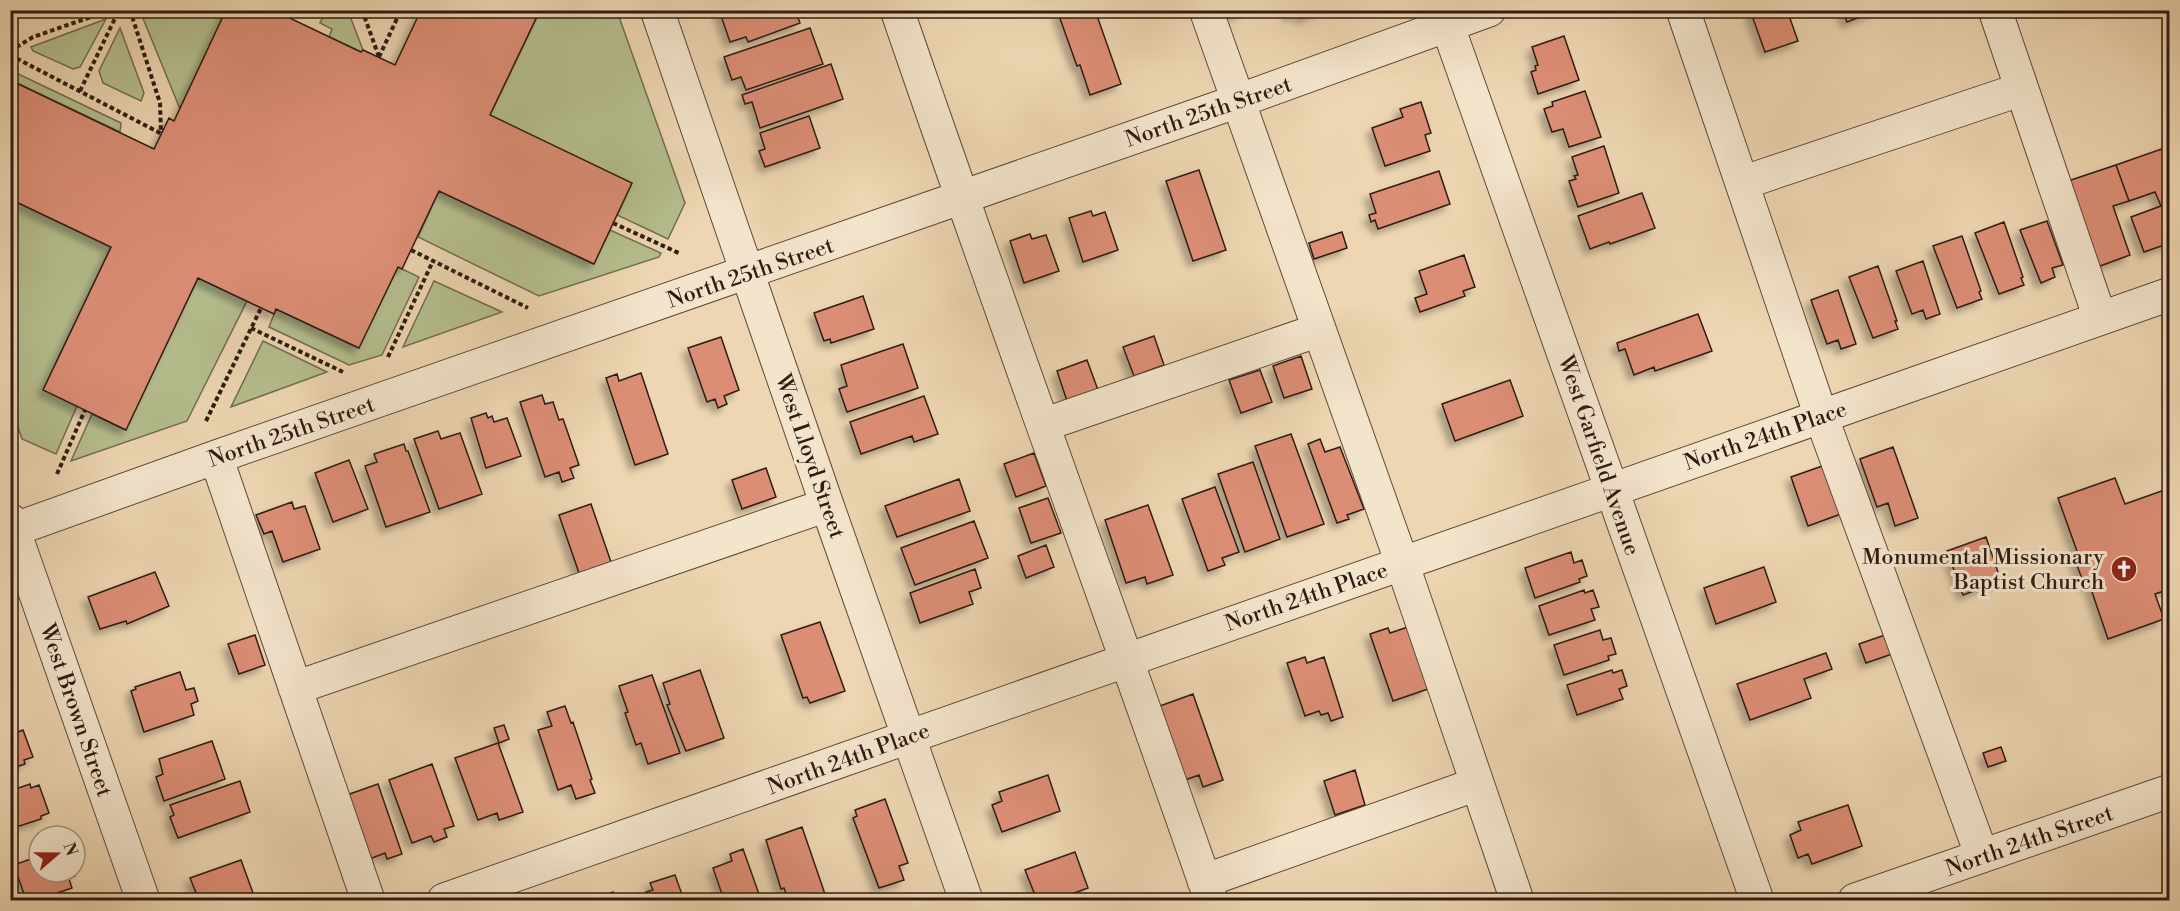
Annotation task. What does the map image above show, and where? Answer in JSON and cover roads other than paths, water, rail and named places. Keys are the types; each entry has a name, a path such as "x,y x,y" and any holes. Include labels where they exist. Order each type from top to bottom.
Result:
{"street":[{"name":"West Lloyd Street","path":"657,10 966,900"},
{"path":"897,10 961,197 1208,891 1477,784"},
{"path":"1206,10 1402,563 1517,900"},
{"name":"North 25th Street","path":"12,527 1238,101 1445,18 1489,10"},
{"path":"1683,10 1821,416 1982,856"},
{"path":"1995,10 2100,318"},
{"name":"West Garfield Avenue","path":"1445,18 1756,900"},
{"path":"1742,183 2022,89"},
{"name":"North 24th Place","path":"444,900 2169,294"},
{"path":"1043,425 1319,330"},
{"path":"216,457 368,900"},
{"path":"295,688 827,505"},
{"name":"West Brown Street","path":"12,527 143,900"},
{"name":"North 24th Street","path":"1855,900 2169,791"}],"place":[{"name":"Monumental Missionary Baptist Church","path":"2124,569"}]}
